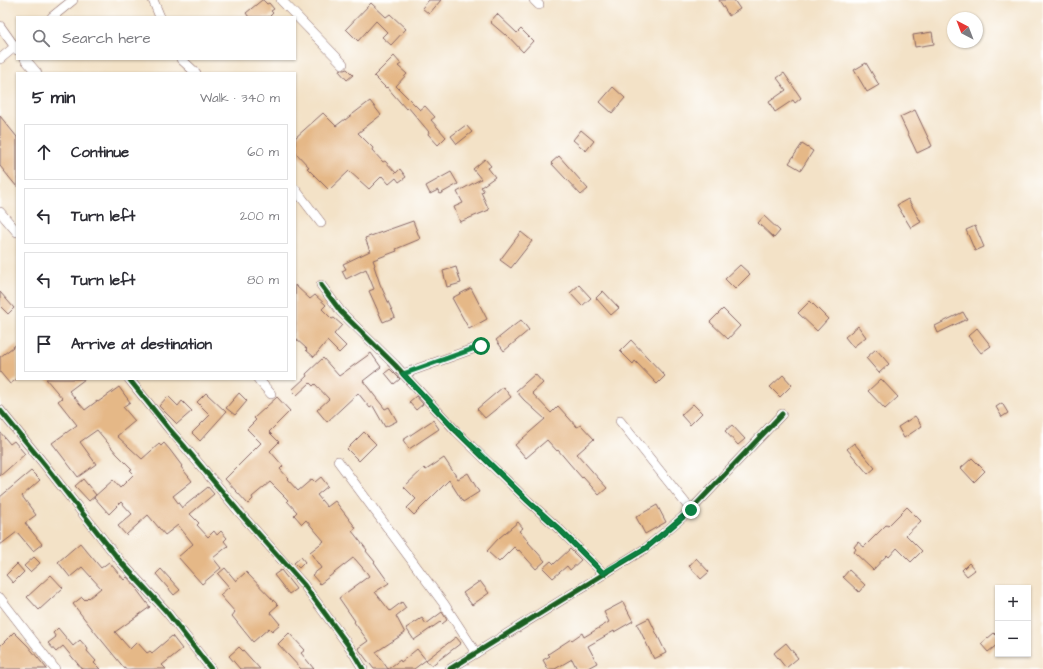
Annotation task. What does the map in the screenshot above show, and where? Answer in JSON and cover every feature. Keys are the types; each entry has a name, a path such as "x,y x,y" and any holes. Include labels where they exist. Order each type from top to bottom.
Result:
{"street":[{"path":"53,16 73,0"},
{"path":"153,0 160,16"},
{"path":"281,0 343,64"},
{"path":"0,26 16,48 0,59"},
{"path":"26,60 36,72"},
{"path":"182,60 195,72"},
{"path":"296,190 321,223"},
{"path":"0,212 16,231"},
{"path":"320,285 341,312 395,365 456,430 603,573"},
{"path":"403,374 481,346"},
{"path":"130,380 240,513 304,585 352,649 362,669"},
{"path":"259,380 271,394"},
{"path":"0,410 120,561 166,611 211,669"},
{"path":"450,669 603,573 646,548 691,510 782,414"},
{"path":"620,421 691,510"},
{"path":"338,461 444,604 476,653"},
{"path":"0,598 55,669"}],"building":[{"path":"262,0 267,4 269,3 274,9 271,11 273,13 270,16 248,16 246,13"},
{"path":"429,0 441,0 429,14 422,8"},
{"path":"719,0 734,0 740,9 729,16"},
{"path":"371,3 386,17 390,14 406,29 391,45 382,37 387,32 376,21 358,41 346,29"},
{"path":"497,14 517,33 521,29 533,41 523,52 506,34 505,35 490,22"},
{"path":"932,32 934,44 915,47 913,35"},
{"path":"394,56 401,64 398,66 407,74 396,86 420,110 425,106 435,117 431,120 446,137 438,145 408,107 406,109 387,87 386,88 374,76"},
{"path":"866,63 879,85 867,92 854,70"},
{"path":"340,69 347,69 353,75 347,80 339,71"},
{"path":"784,73 801,98 795,103 793,100 775,112 769,102 786,90 777,78"},
{"path":"613,87 625,98 612,113 600,102"},
{"path":"370,101 381,115 358,133 373,148 372,150 383,162 385,161 396,173 400,169 406,177 399,182 396,178 389,184 382,176 369,189 349,171 329,190 307,168 309,167 296,153 296,137 323,113 336,126"},
{"path":"915,110 932,146 917,153 900,117"},
{"path":"0,116 16,136 16,186 0,166"},
{"path":"466,125 472,132 457,144 451,136"},
{"path":"581,130 594,141 586,151 573,140"},
{"path":"802,144 813,151 801,170 789,163"},
{"path":"559,156 588,189 581,195 551,163"},
{"path":"485,159 491,166 488,168 495,177 481,187 484,191 481,192 489,210 460,222 454,207 463,203 457,192 481,179 473,169"},
{"path":"451,172 458,184 440,194 438,190 430,194 426,186"},
{"path":"908,199 921,222 911,228 897,205"},
{"path":"764,216 780,231 774,238 758,223"},
{"path":"413,221 420,239 396,249 397,251 373,260 380,284 395,317 383,322 369,291 374,289 366,269 346,279 342,271 346,269 343,264 370,251 365,238"},
{"path":"975,226 984,247 975,251 966,230"},
{"path":"521,232 532,241 511,268 500,260"},
{"path":"740,265 750,274 735,289 725,279"},
{"path":"456,267 461,283 447,287 443,271"},
{"path":"579,285 591,298 582,306 570,293"},
{"path":"296,286 310,299 315,295 326,305 322,309 332,319 334,318 342,325 334,334 346,346 339,353 327,341 314,357 306,350 307,349 296,339"},
{"path":"471,288 487,319 469,329 452,298"},
{"path":"603,291 619,308 611,315 596,298"},
{"path":"0,292 14,308 8,314 0,306"},
{"path":"810,301 828,319 817,331 798,313"},
{"path":"723,309 740,326 728,339 710,322"},
{"path":"963,312 967,319 938,333 935,326"},
{"path":"521,320 529,330 504,351 496,340"},
{"path":"858,326 866,337 853,347 845,337"},
{"path":"977,328 991,346 981,353 968,336"},
{"path":"631,340 665,376 657,384 635,361 633,364 620,351"},
{"path":"16,345 16,380 10,384 0,372 0,357"},
{"path":"876,349 889,364 879,373 866,358"},
{"path":"371,353 381,367 363,381 385,409 389,407 397,421 385,427 373,406 370,408 358,393 327,422 317,410 329,399 315,384 313,386 310,383 297,395 292,390 323,358 339,376"},
{"path":"390,369 400,379 394,384 385,373"},
{"path":"535,374 543,383 532,393 551,413 558,406 577,427 581,425 594,439 577,454 607,488 599,495 547,440 526,458 515,445 545,419 516,391"},
{"path":"783,375 792,385 780,397 770,387"},
{"path":"881,379 898,397 885,409 868,391"},
{"path":"47,380 84,380 69,391 85,410 119,387 130,402 123,407 135,421 117,436 142,459 159,444 161,446 164,443 192,481 173,496 182,508 208,487 214,494 190,514 199,523 197,525 208,537 214,531 217,535 221,531 227,538 224,541 228,546 213,558 221,568 202,584 178,557 193,544 178,525 165,535 148,515 126,535 118,526 132,514 121,502 109,514 94,497 113,480 120,488 134,474 130,470 132,469 97,430 80,442 96,464 78,477 52,443 77,425 58,401 62,398"},
{"path":"503,387 511,397 485,418 477,409"},
{"path":"206,393 226,412 200,441 192,433 210,415 197,402"},
{"path":"239,393 247,401 235,415 226,408"},
{"path":"168,396 178,406 182,401 192,411 177,424 159,406"},
{"path":"416,396 423,404 416,410 409,402"},
{"path":"277,397 290,411 269,432 279,442 270,451 283,466 280,469 298,491 312,479 315,482 321,477 328,486 317,495 327,507 335,501 356,528 352,531 367,550 366,551 389,583 375,592 390,611 402,602 406,608 396,616 405,633 376,652 388,669 374,669 358,648 368,641 339,598 369,576 355,559 353,558 320,584 312,575 321,568 310,552 324,541 306,520 302,524 294,515 297,512 287,501 288,500 270,482 252,497 253,499 248,504 225,479 261,443 247,429 256,420 254,418"},
{"path":"1002,403 1008,413 1002,417 996,407"},
{"path":"693,404 702,413 690,425 681,415"},
{"path":"915,416 922,426 904,438 898,427"},
{"path":"433,420 439,429 409,449 403,440"},
{"path":"732,425 745,439 738,445 725,431"},
{"path":"0,432 10,444 14,441 25,454 0,476"},
{"path":"364,432 376,444 359,461 347,449"},
{"path":"854,443 875,468 868,474 847,449"},
{"path":"444,458 458,479 468,473 479,492 463,502 449,480 414,515 407,508 416,499 404,487 424,468 426,470"},
{"path":"972,458 985,471 974,482 961,468"},
{"path":"31,471 40,480 22,496 36,515 25,523 42,544 33,551 17,532 0,545 0,497"},
{"path":"83,479 96,495 89,501 75,486"},
{"path":"657,505 666,522 645,534 636,517"},
{"path":"907,507 921,521 906,535 922,551 911,562 897,548 889,557 887,555 873,570 854,552 856,549 854,547 858,542 864,547"},
{"path":"518,522 523,528 519,531 545,561 536,569 519,550 518,551 514,547 499,562 487,551 499,538"},
{"path":"80,543 101,568 109,562 124,580 127,577 138,589 137,590 150,607 115,632 130,649 137,642 147,653 150,651 152,653 172,636 182,649 162,665 166,669 125,669 73,604 82,597 85,600 88,597 89,598 101,588 82,567 70,577 58,562"},
{"path":"570,549 581,560 570,570 567,566 553,578 543,568 551,561 554,564"},
{"path":"34,557 40,563 30,572 24,566"},
{"path":"301,557 305,562 299,568 294,563"},
{"path":"696,558 709,572 701,579 689,566"},
{"path":"969,563 975,570 967,576 962,570"},
{"path":"17,564 24,572 13,583 6,575"},
{"path":"225,568 236,581 246,572 278,605 270,612 280,624 272,631 269,628 253,642 232,616 235,612 220,595 229,587 218,574"},
{"path":"161,569 180,590 174,595 156,574"},
{"path":"281,570 296,589 289,594 274,575"},
{"path":"849,570 865,585 859,592 843,577"},
{"path":"51,575 63,588 39,610 27,597"},
{"path":"480,581 489,593 472,605 463,593"},
{"path":"623,602 633,621 588,646 597,663 586,669 577,669 572,659 555,669 548,669 543,660 550,656 548,654 582,633 584,637 609,622 604,612"},
{"path":"442,612 447,620 442,624 440,622 414,640 406,628 422,618 426,624"},
{"path":"649,618 666,653 654,659 637,624"},
{"path":"58,628 73,646 80,640 96,661 94,663 100,669 82,669 63,646 56,652 48,643 56,637 53,633"},
{"path":"14,632 47,669 0,669 0,646"},
{"path":"289,633 305,650 301,653 314,669 301,669 278,644"},
{"path":"994,633 995,634 995,646 988,652 981,644"},
{"path":"456,637 461,643 431,666 426,660"},
{"path":"786,643 798,658 786,668 774,653"},
{"path":"239,647 260,669 240,669 229,656"},
{"path":"417,649 426,660 414,669 388,669 400,660 401,662"}],"cycle path":[{"path":"321,285 341,312 395,365 456,431 603,573"},
{"path":"130,380 240,513 304,585 351,649 363,669"},
{"path":"0,410 120,561 166,611 211,669"},
{"path":"450,669 646,548 691,510 782,414"}],"route":[{"path":"481,346 403,374 456,430 603,573 646,548 691,510"}]}
